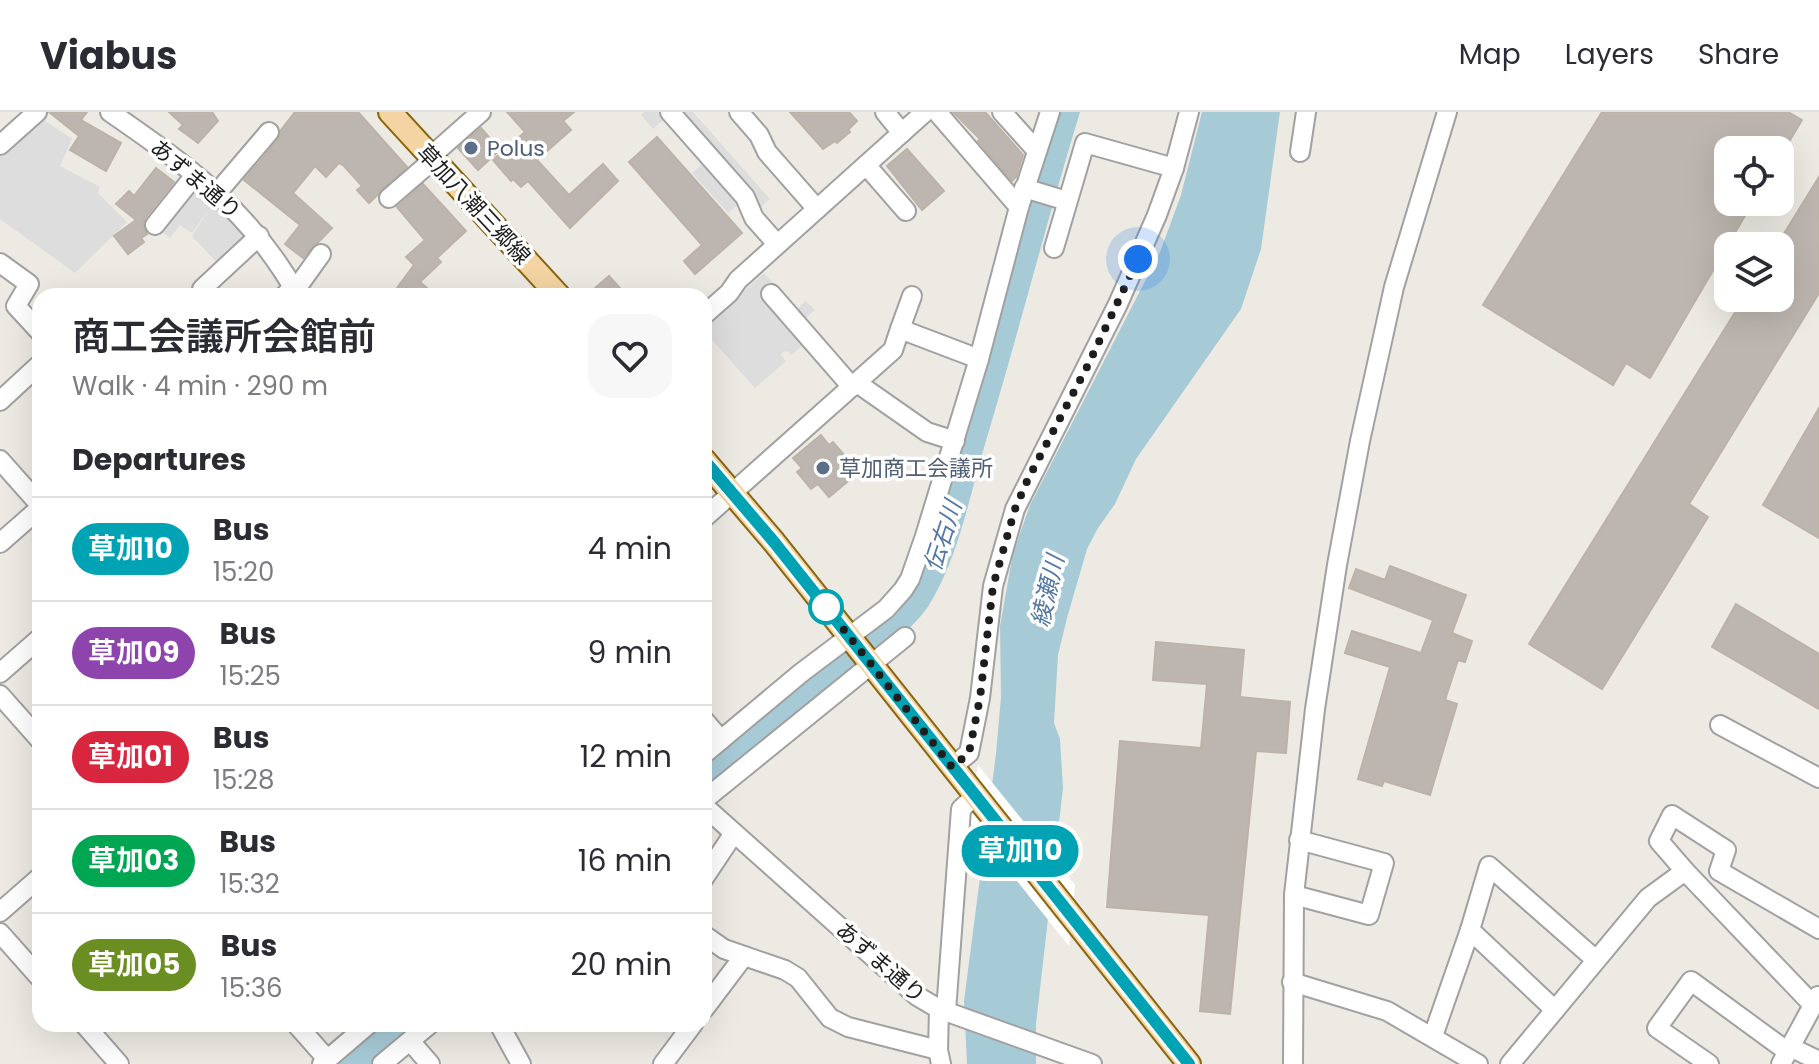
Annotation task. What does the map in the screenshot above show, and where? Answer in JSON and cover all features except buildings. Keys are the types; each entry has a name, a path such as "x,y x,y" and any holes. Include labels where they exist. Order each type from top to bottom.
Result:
{"main road":[{"name":"草加八潮三郷線","path":"390,112 552,288"},
{"path":"712,469 1189,1064"}],"street":[{"path":"0,145 37,112"},
{"name":"あずま通り","path":"110,112 217,193 259,236 289,288"},
{"path":"137,112 142,125 139,132"},
{"path":"389,198 481,112"},
{"path":"670,112 745,197 754,218 777,244"},
{"path":"739,112 759,135 767,152 817,209"},
{"path":"885,112 902,133"},
{"path":"712,307 777,244 925,112"},
{"path":"937,112 1019,207"},
{"path":"1002,112 1037,151"},
{"path":"712,747 851,639 886,609 910,579 955,441 1019,207 1050,112"},
{"path":"952,767 969,753 980,698 993,586 1015,509 1118,304 1157,215 1189,112"},
{"path":"1300,152 1306,112"},
{"path":"1293,1064 1294,895 1326,637 1360,441 1394,287 1447,112"},
{"path":"217,193 269,132"},
{"path":"1054,248 1063,200 1085,143 1174,168"},
{"path":"866,165 906,211"},
{"path":"155,225 195,175"},
{"path":"1027,189 1063,200"},
{"path":"203,288 259,236"},
{"path":"296,288 321,254"},
{"path":"0,263 29,284 16,306 32,323"},
{"path":"771,294 854,385 927,432 955,441"},
{"path":"712,511 893,350 912,296"},
{"path":"900,329 979,359"},
{"path":"0,401 32,371"},
{"path":"0,460 32,504"},
{"path":"0,543 32,517"},
{"path":"712,796 905,637"},
{"path":"0,673 32,645"},
{"path":"0,695 32,731"},
{"path":"1720,725 1819,778"},
{"path":"712,729 721,740"},
{"path":"712,941 724,949 785,970 798,978 830,1018 848,1027 940,1057 949,1013 961,809 973,793"},
{"name":"あずま通り","path":"712,811 907,989 949,1013 1065,1057 1092,1064"},
{"path":"1786,1054 1816,1000 1685,871 1659,841 1672,815 1726,850 1719,871 1819,929"},
{"path":"712,866 734,833"},
{"path":"1294,895 1369,915 1384,863 1299,840"},
{"path":"1433,1036 1489,866 1596,960"},
{"path":"1510,1064 1648,898 1685,871"},
{"path":"0,912 32,884"},
{"path":"1470,930 1555,1010"},
{"path":"0,933 32,969"},
{"path":"712,998 744,956"},
{"path":"1709,1064 1657,1028 1691,981 1786,1054 1819,1061"},
{"path":"1292,982 1387,1011 1478,1064"},
{"path":"91,1032 119,1064"},
{"path":"302,1032 324,1062 360,1032"},
{"path":"382,1064 421,1032"},
{"path":"503,1032 521,1064"},
{"path":"663,1064 687,1032"},
{"path":"410,1041 430,1064"}],"shaded area":[{"path":"644,112 693,112 770,199 745,222 738,205 728,213 692,173 706,161 667,117 653,129 641,115"},
{"path":"41,118 72,139 60,166 100,187 98,193 127,222 75,273 0,219 0,154"},
{"path":"193,186 244,232 242,242 219,265 192,236 210,208 192,233 180,225 170,238 161,231"},
{"path":"764,273 797,309 806,301 815,310 804,320 847,367 843,371 848,376 838,385 802,346 791,355 783,352 781,355 786,361 755,388 712,340 712,320"}],"water":[{"path":"1059,112 1080,112 949,565 932,600 915,622 847,677 833,659 901,603"},
{"name":"綾瀬川","path":"1202,112 1280,112 1261,249 1241,309 1136,459 1115,504 1098,528 1087,549 1067,618 1058,655 1054,723 1060,739 1063,788 1036,1024 1036,1064 967,1064 964,1001 996,754 1001,697 1000,626 1013,553 1030,505 1160,252 1181,195"}],"pier":[{"path":"978,765 1075,885 1069,946 969,821"}],"waterway":[{"name":"伝右川","path":"712,770 875,641"},
{"name":"伝右川","path":"346,1064 386,1032"}],"bus line":[{"name":"草加10","path":"712,469 774,542 1189,1064"}],"place":[{"name":"Polus","path":"471,148"},
{"name":"草加商工会議所","path":"823,468"}],"route":[{"path":"826,607 952,767 969,753 980,698 993,586 1004,540 1028,479 1088,365 1138,259"}]}
